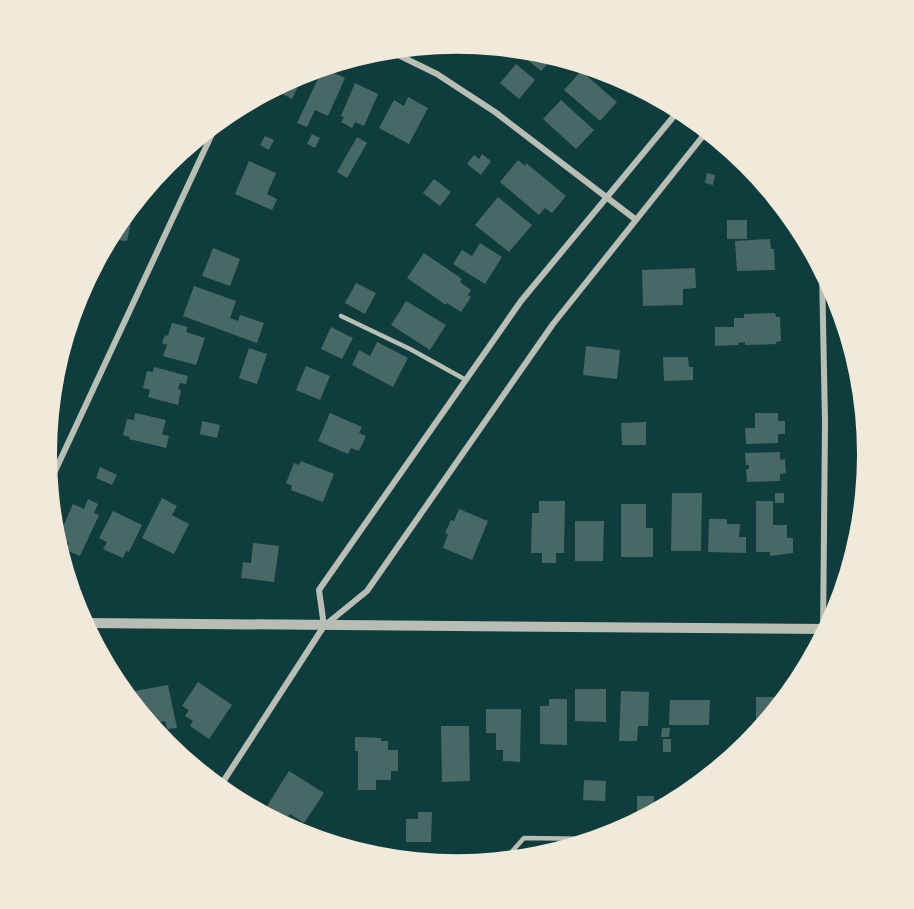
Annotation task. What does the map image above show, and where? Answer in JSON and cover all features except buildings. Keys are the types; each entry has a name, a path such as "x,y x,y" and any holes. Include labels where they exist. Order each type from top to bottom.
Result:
{"street":[{"path":"403,57 437,74 495,112 635,219"},
{"path":"324,626 319,590 521,301 673,117"},
{"path":"224,780 324,626 367,591 554,324 702,138"},
{"path":"57,467 209,140"},
{"path":"822,291 825,422 824,614"},
{"path":"94,623 816,632"}],"lane":[{"path":"341,316 410,349 466,380"},
{"path":"512,851 524,838 570,839"}]}
